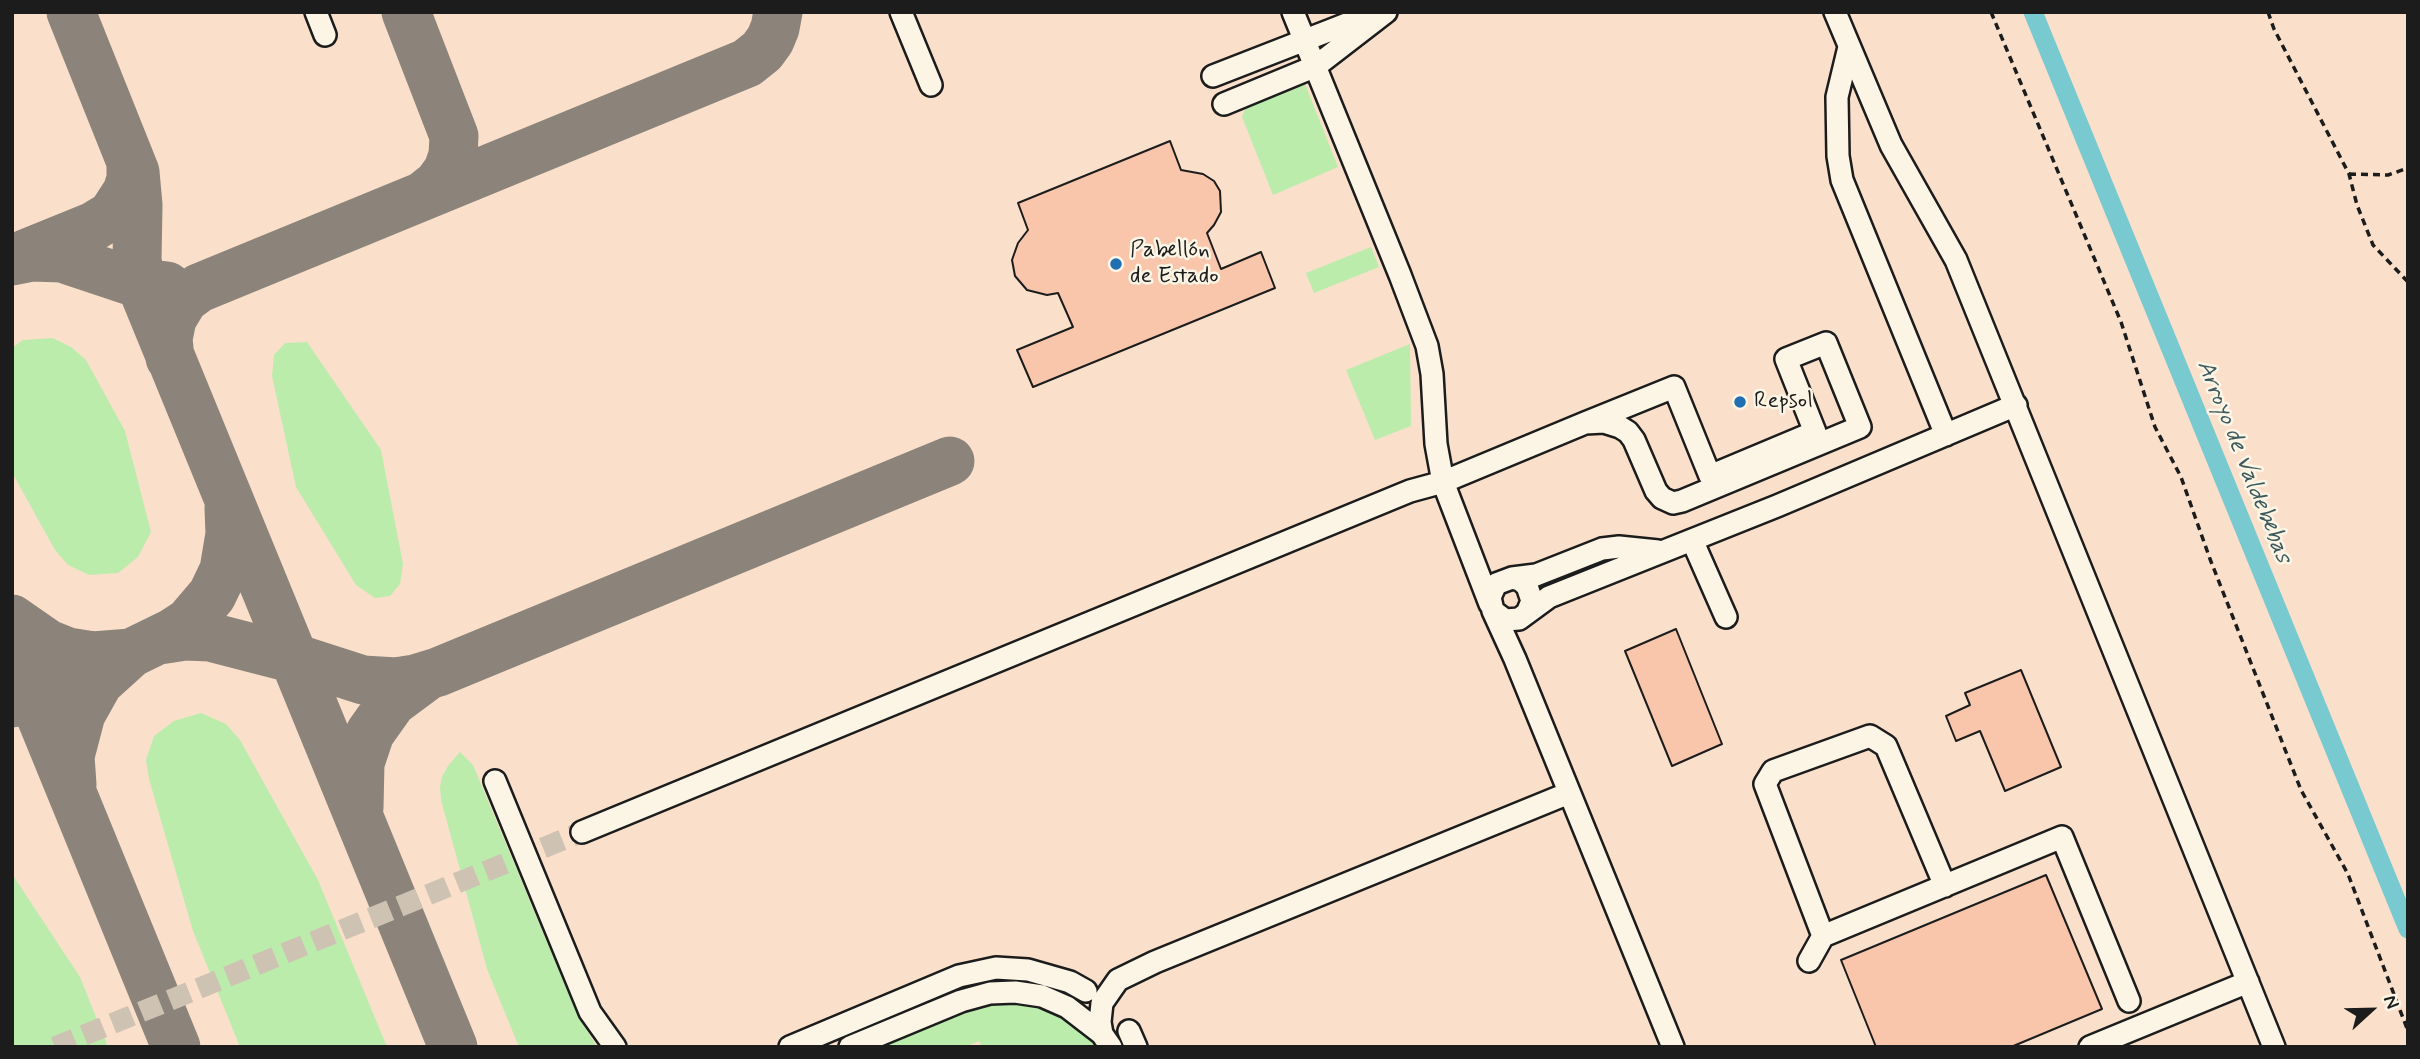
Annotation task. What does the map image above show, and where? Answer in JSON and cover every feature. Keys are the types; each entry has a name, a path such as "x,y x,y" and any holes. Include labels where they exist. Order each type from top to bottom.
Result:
{"lane":[{"path":"316,12 325,35"},
{"path":"901,12 931,85"},
{"path":"1293,12 1427,346 1432,374 1436,444 1443,482 1492,609 1515,659 1673,1047"},
{"path":"1213,76 1378,12"},
{"path":"1224,104 1316,66 1386,12"},
{"path":"1835,12 1892,145 1956,260 2273,1047"},
{"path":"1849,47 1837,97 1842,180 1946,435"},
{"path":"582,832 1410,491 1443,482 1585,423 1674,387 1710,476 1815,432 1786,359 1826,343 1860,427 1673,503 1662,498 1657,491 1628,432 1612,424 1585,423"},
{"path":"1667,550 1645,552 1619,548 1602,549 1536,575 1500,581 1493,588 1490,597 1492,609 1505,620 1523,616 1549,597 1667,550 1692,540 2016,405"},
{"path":"1692,540 1726,617"},
{"path":"1468,544 1487,571 1524,583 1531,593 1532,601 1513,636 1515,659"},
{"path":"1823,936 1765,785 1773,771 1870,736 1886,746 1945,886"},
{"path":"495,781 585,1001 599,1027 615,1047"},
{"path":"1106,1040 1100,1022 1102,1003 1118,980 1155,962 1569,793"},
{"path":"1809,961 1823,936 2062,837 2129,1001"},
{"path":"790,1047 959,976 996,968 1028,970 1070,982 1086,991"},
{"path":"2090,1047 2248,982"},
{"path":"850,1047 961,1001 1002,992 1029,993 1055,1001 1079,1015 1106,1040"}],"path":[{"path":"1991,12 2121,322 2155,427 2180,477 2301,790 2348,874 2408,1031"},
{"path":"2268,12 2274,29 2349,174 2357,205 2373,245 2408,282"},
{"path":"2349,174 2388,175 2408,168"}],"shaded area":[{"path":"12,12 2408,12 2408,1047 12,1047"}],"green space":[{"path":"1303,79 1338,167 1273,195 1242,117 1253,100"},
{"path":"1371,247 1379,267 1314,293 1306,273"},
{"path":"53,338 71,347 86,360 125,431 151,532 138,557 118,573 89,575 68,565 55,550 14,476 12,348 23,340"},
{"path":"307,342 381,450 403,564 400,584 390,596 375,598 356,585 296,487 272,376 274,355 285,343"},
{"path":"1410,344 1411,426 1375,440 1346,370"},
{"path":"201,713 226,724 240,740 318,880 387,1047 240,1047 193,931 149,779 146,760 154,736 174,721"},
{"path":"460,752 473,765 577,1014 597,1047 519,1047 487,969 441,800 442,777"},
{"path":"12,874 80,977 108,1047 12,1047"},
{"path":"999,1001 1037,1004 1060,1013 1085,1031 1099,1047 982,1047 979,1041 965,1047 871,1047 956,1012"}],"building":[{"name":"Pabellón de Estado","path":"1170,141 1181,170 1203,174 1214,181 1220,191 1221,212 1207,233 1221,269 1261,252 1275,288 1033,387 1017,350 1073,327 1058,293 1047,295 1027,290 1015,276 1012,260 1018,243 1028,230 1018,203"},
{"path":"1676,629 1722,744 1672,766 1625,651"},
{"path":"2021,670 2061,767 2005,791 1980,731 1956,741 1946,716 1970,705 1965,693"},
{"path":"2046,875 2102,1009 2011,1047 1876,1047 1841,960"}],"waterway":[{"name":"Arroyo de Valdebebas","path":"2033,12 2408,929"}],"taxiway":[{"path":"71,12 135,172 138,205 137,261 144,292 453,1047"},
{"path":"406,12 454,136 453,155 448,170 438,184 423,196"},
{"path":"170,358 168,339 172,319 184,299 199,288 747,63 762,51 770,40 778,12"},
{"path":"25,254 94,226 112,215 127,192 131,165"},
{"path":"12,261 32,257 62,258 134,282 167,286"},
{"path":"159,640 185,636 210,637 307,662 363,680 396,682 415,679 438,672 950,461"},
{"path":"12,703 131,653 189,622 212,595 224,570 230,534 229,508"},
{"path":"12,619 48,644 68,652 93,656 131,653 99,682 81,714 70,756 72,785"},
{"path":"12,646 176,1047"},
{"path":"359,808 360,763 370,733 392,702 427,676"}],"tunnel":[{"path":"55,1047 582,832"}],"place":[{"name":"Pabellón de Estado","path":"1116,264"},
{"name":"Repsol","path":"1740,402"}]}
